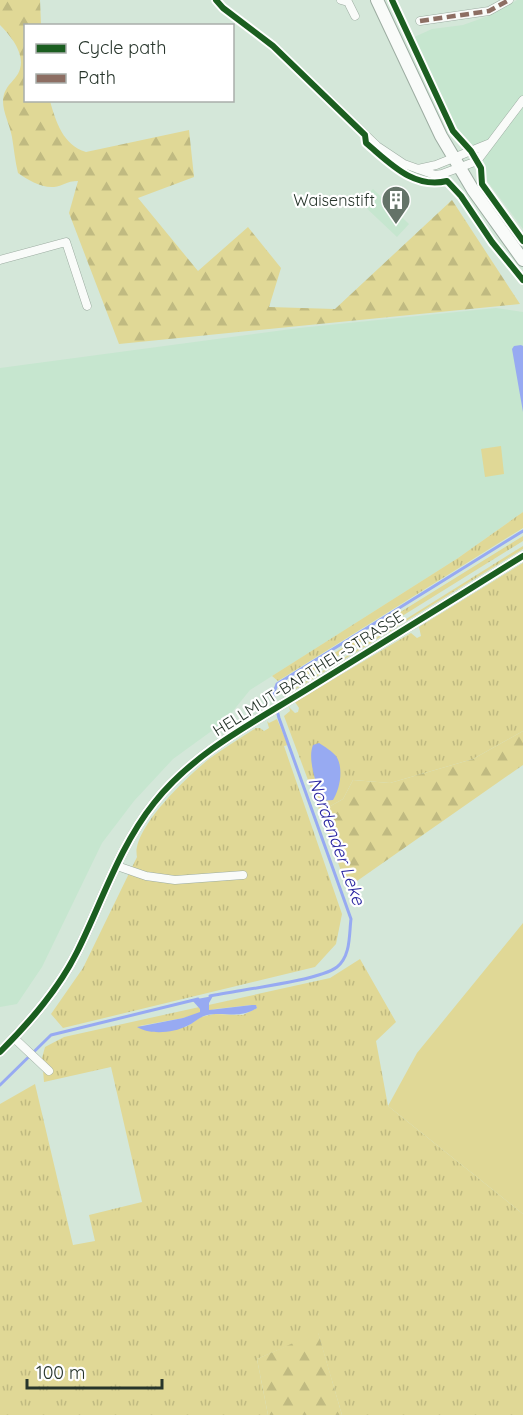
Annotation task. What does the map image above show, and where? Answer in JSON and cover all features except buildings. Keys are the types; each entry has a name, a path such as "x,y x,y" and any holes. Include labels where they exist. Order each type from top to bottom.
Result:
{"main road":[{"path":"377,0 456,163 523,260"}],"street":[{"path":"216,0 223,8 273,46 377,146 404,164 435,175 456,163 477,161 520,111 523,100"},
{"path":"341,0 348,2 355,16"},
{"path":"420,21 489,11 508,0"},
{"path":"0,260 66,242 87,306"},
{"name":"HELLMUT-BARTHEL-STRASSE","path":"0,1052 28,1024 64,975 140,822 155,801 174,782 213,749 523,556"},
{"path":"117,866 146,876 175,880 243,875"},
{"path":"14,1038 50,1071"}],"shaded area":[{"path":"517,0 523,0 523,229 453,135 412,38 432,29 463,25 491,15"},
{"path":"373,189 409,224 397,237 360,202"},
{"path":"496,308 523,312 523,512 458,558 250,690 224,722 173,759 134,801 102,843 42,967 17,1004 0,1007 0,368 299,328"}],"green space":[{"path":"0,0 40,0 41,24 24,24 24,102 50,102 62,132 78,149 86,152 189,130 194,177 138,198 198,271 248,227 281,268 269,307 335,309 452,200 520,304 119,344 69,213 78,181 49,187 35,183 18,173 3,101 21,63 19,51 0,25"},
{"path":"501,446 504,474 485,477 481,449"},
{"path":"523,512 523,528 278,681 272,676 458,558"},
{"path":"523,536 523,541 275,695 281,686"},
{"path":"523,546 523,549 286,694"},
{"path":"523,563 523,731 473,759 390,783 353,780 343,799 320,812 284,716 290,711 289,707 295,713 298,712 299,708 295,702 411,633 417,638 421,636 419,627"},
{"path":"277,719 288,745 284,746 342,914 336,944 315,967 63,1028 51,1014 83,968 137,857 138,845 143,832 152,818 188,777 209,759 256,728 264,731 269,728 267,721 269,723"},
{"path":"523,731 523,765 347,888 320,812 343,799 353,780 390,783 473,759"},
{"path":"523,923 523,1214 388,1106 417,1053"},
{"path":"360,959 396,1022 376,1041 388,1106 523,1214 523,1415 342,1415 318,1333 257,1359 268,1415 0,1415 0,1104 35,1084 73,1245 95,1241 89,1215 142,1202 111,1067 44,1082 42,1058 45,1047 64,1037 330,978","holes":["256,1006 257,1008 243,1015 214,1014 201,1017 186,1027 139,1026 215,1009"]},
{"path":"318,1332 342,1415 268,1415 257,1359"}],"water":[{"path":"514,346 523,346 523,412 512,349"},
{"path":"319,743 334,754 340,766 338,790 333,800 322,801 313,773 311,751 313,745"},
{"path":"213,996 209,1003 209,1010 252,1005 256,1005 257,1008 244,1014 207,1015 187,1026 168,1032 148,1031 137,1027 183,1018 200,1012 192,1000"}],"waterway":[{"name":"Nordender Leke","path":"210,996 296,981 327,972 342,962 348,944 351,919 279,718 273,695 277,684 523,531"},
{"name":"Nordender Leke","path":"0,1085 51,1035 198,999"}],"marked path":[{"path":"420,21 489,11 509,0"}],"cycle path":[{"path":"216,0 223,8 273,46 365,135 366,143 393,166 423,181 447,181 461,196 492,242 523,280"},
{"path":"392,0 453,131 471,151 481,168 482,184 523,241"},
{"path":"0,1052 33,1017 61,979 77,952 131,838 154,803 170,785 206,754 245,727 523,556"}],"place":[{"name":"Waisenstift","path":"396,226"}]}
